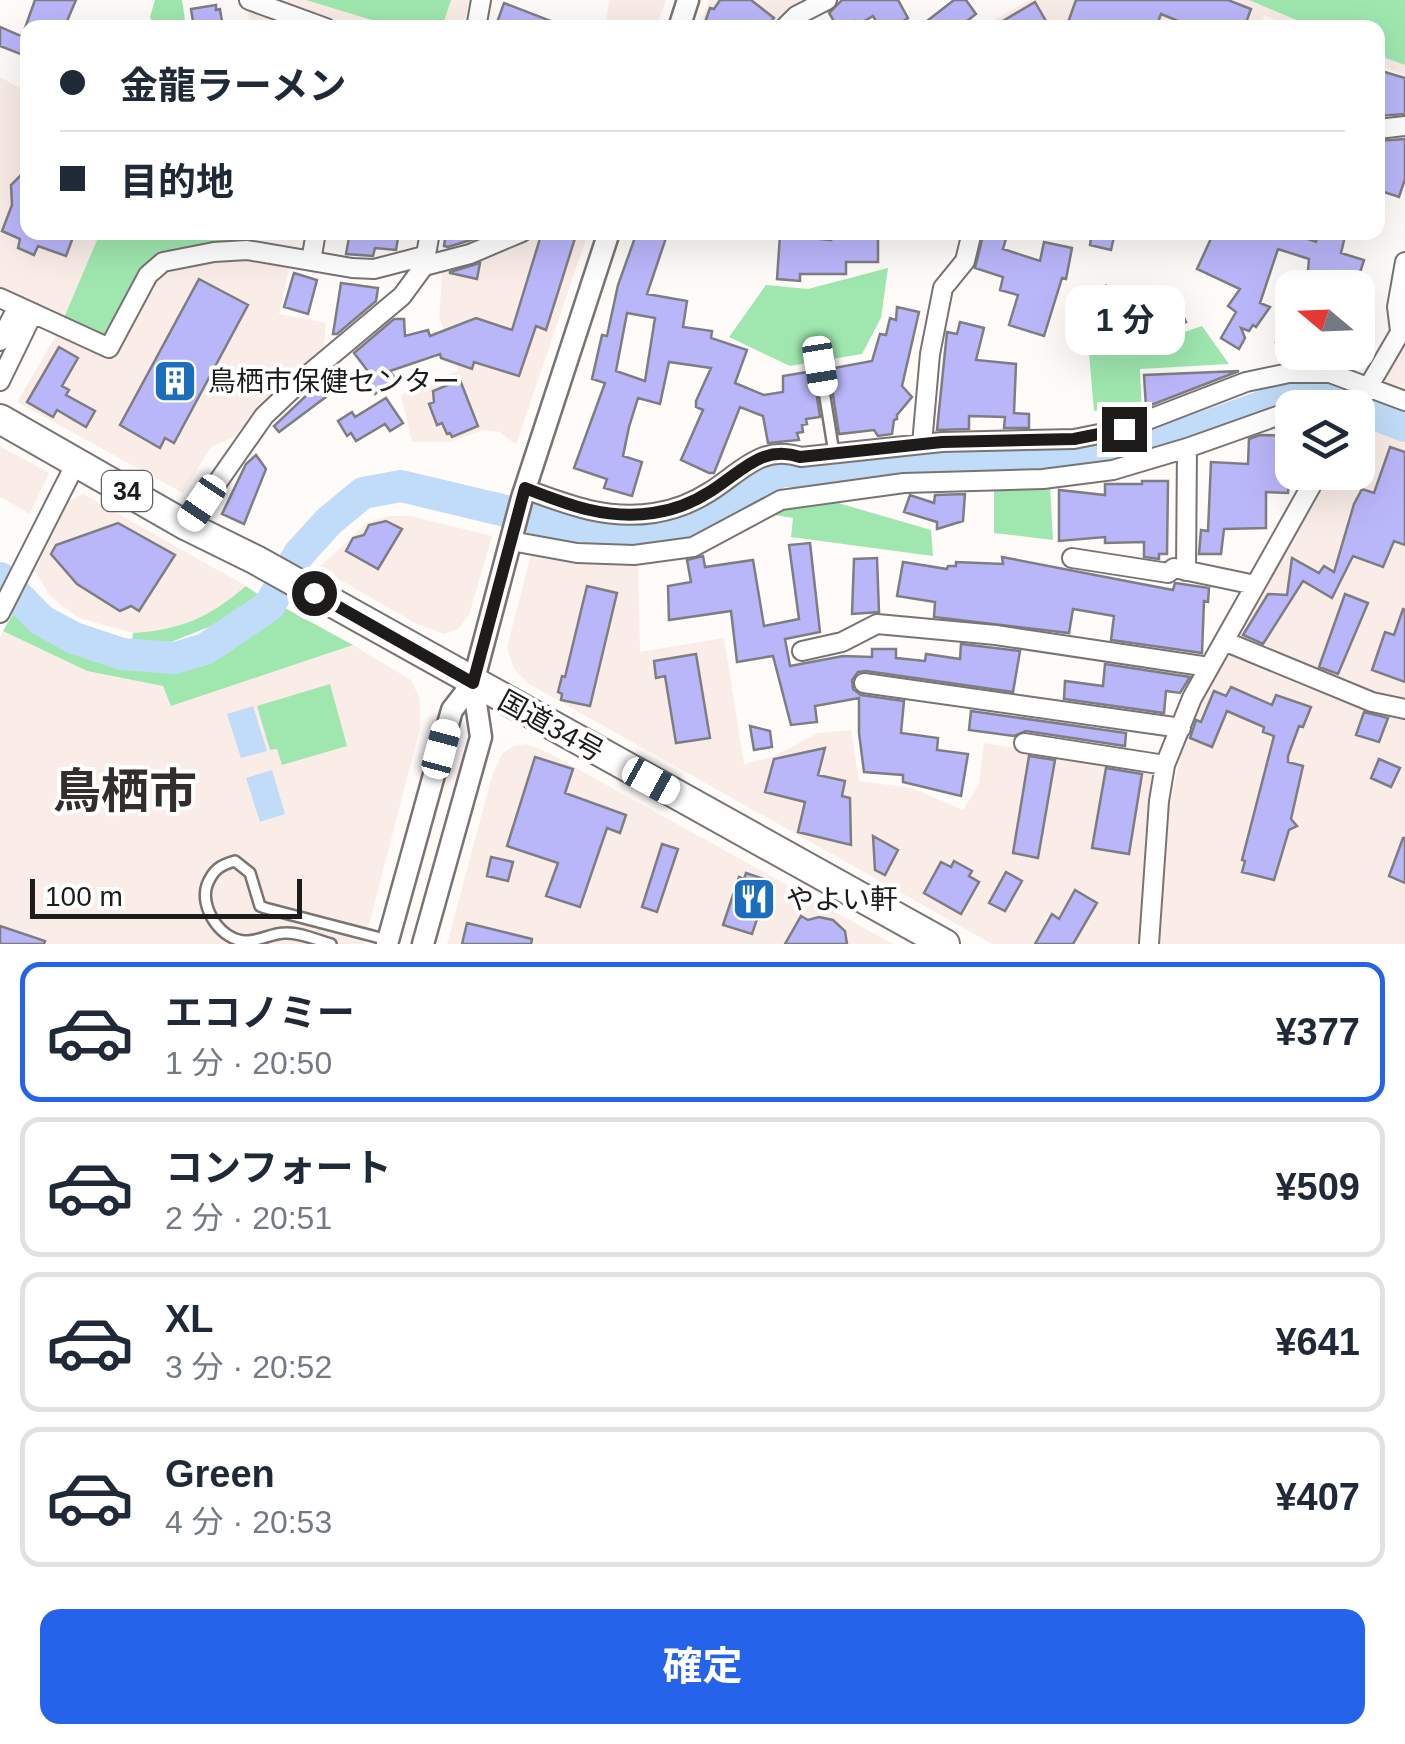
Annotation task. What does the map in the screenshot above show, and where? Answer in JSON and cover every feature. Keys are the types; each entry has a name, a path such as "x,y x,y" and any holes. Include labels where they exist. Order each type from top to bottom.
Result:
{"highway":[{"name":"国道34号","path":"0,419 945,944"}],"street":[{"path":"250,0 304,20"},
{"path":"792,20 827,0"},
{"path":"311,260 315,240"},
{"path":"187,526 264,416 402,296 424,261 428,240"},
{"path":"17,306 109,348 148,275 164,262 248,250 352,268 374,268 470,254 503,240"},
{"path":"423,944 480,737 473,683 524,493 606,240"},
{"path":"922,444 930,354 943,288 965,261 970,240"},
{"path":"1366,390 1403,328 1397,306 1405,262"},
{"path":"0,341 17,306"},
{"path":"0,381 17,306"},
{"path":"524,493 603,514 656,513 685,505 710,492 760,456 786,452 800,457 922,444 1074,439 1181,409 1246,382 1289,373 1330,373 1405,401"},
{"path":"512,537 577,553 634,555 693,546 781,500 904,483 1058,478 1113,470 1275,417"},
{"path":"1186,571 1187,448"},
{"path":"1,611 77,461"},
{"path":"1149,944 1165,764 1209,667 1310,490"},
{"path":"1072,558 1168,573 1174,568 1256,586"},
{"path":"802,651 842,642 878,624 996,635 1209,667"},
{"path":"1224,642 1372,702 1405,709"},
{"path":"387,942 452,710 473,683"},
{"path":"864,683 1180,728"},
{"path":"1024,744 1165,764"}],"lane":[{"path":"820,366 834,453"},
{"path":"331,944 288,932 252,941 239,940 215,923 206,908 205,892 210,879 220,866 235,861 250,874 260,906 387,942"}],"shaded area":[{"path":"272,0 470,0 464,20 329,20"},
{"path":"609,0 666,0 659,20 606,20"},
{"path":"709,0 813,0 789,20 703,20"},
{"path":"1030,0 1405,0 1405,76 1385,67 1385,20 1276,20 1264,15 1263,20 994,20"},
{"path":"247,7 284,20 249,20"},
{"path":"0,77 20,88 20,240 97,240 63,320 0,290"},
{"path":"518,240 586,240 516,445 500,432 483,430 450,442 412,442 401,395 458,370 439,317 443,265 478,257"},
{"path":"254,257 290,264 279,314 326,323 324,346 232,438 211,447 183,493 17,402 58,332 114,358 159,272 216,258"},
{"path":"1405,337 1405,397 1376,385"},
{"path":"1375,431 1405,443 1405,944 1158,944 1169,807 1185,738 1205,694 1322,490 1375,490"},
{"path":"0,446 49,473 30,514 0,497"},
{"path":"83,494 246,586 219,609 170,631 133,633 79,618 51,597 35,571 69,501"},
{"path":"388,516 410,516 492,536 469,615 458,629 444,634 415,623 319,568 366,523"},
{"path":"532,551 638,560 640,652 724,638 744,764 772,757 818,733 851,730 859,781 912,788 963,810 979,784 984,743 1153,770 1141,944 992,944 529,684 514,669 507,647"},
{"path":"3,631 87,671 163,686 171,706 353,645 411,680 420,699 420,728 364,944 0,944"},
{"path":"527,744 893,944 447,944 492,776 502,754 513,746"}],"green space":[{"path":"155,0 182,0 185,20 150,17"},
{"path":"306,0 451,0 444,20 372,20"},
{"path":"1249,0 1405,0 1405,65 1385,58 1385,20 1296,20"},
{"path":"97,240 235,240 162,255 109,334 96,335 63,320"},
{"path":"888,268 881,318 862,354 790,366 729,337 766,285 808,289"},
{"path":"1202,326 1229,364 1140,369 1142,417 1124,423 1121,408 1094,411 1088,342 1119,339 1141,347"},
{"path":"994,485 1050,485 1053,540 994,533"},
{"path":"828,500 931,530 933,556 791,537 793,518 768,514"},
{"path":"246,586 259,595 214,625 171,642 132,641 133,633 166,629 207,614"},
{"path":"285,608 353,645 171,706 163,686 87,671 3,631 13,614 48,640 105,665 147,670 181,668 201,665 224,654"},
{"path":"330,684 347,746 282,765 277,749 270,750 257,706"}],"water":[{"path":"253,706 267,751 241,758 227,714"},
{"path":"272,770 285,814 260,822 246,778"}],"building":[{"path":"35,0 76,0 67,20 28,20"},
{"path":"720,0 751,0 774,18 706,20 710,8 714,9"},
{"path":"842,0 898,0 908,18 833,20 829,13"},
{"path":"954,0 966,0 976,14 968,20 928,20"},
{"path":"1076,0 1228,0 1251,9 1247,20 1176,20 1161,14 1159,20 1069,20"},
{"path":"1035,2 1045,20 1005,20"},
{"path":"504,3 548,20 498,20"},
{"path":"216,5 222,20 193,20 191,9"},
{"path":"0,27 20,36 20,54 0,46"},
{"path":"1385,72 1405,78 1405,114 1385,115"},
{"path":"1405,139 1405,179 1399,197 1385,192 1385,140"},
{"path":"20,176 20,239 2,231 12,205 11,185"},
{"path":"20,239 72,240 66,256 38,246 34,255 18,248"},
{"path":"349,240 398,240 396,250 375,248 373,256 346,254"},
{"path":"445,240 471,240 448,247 444,246"},
{"path":"540,240 574,240 546,330 536,326 519,376 474,362 472,369 441,358 440,354 390,371 395,378 375,394 363,379 370,374 354,353 394,319 404,319 405,336 428,330 430,336 476,318 512,330"},
{"path":"634,240 665,240 647,294 687,301 683,327 712,331 711,338 747,350 735,383 764,395 783,392 783,376 813,371 820,417 806,419 803,432 797,433 799,440 768,443 763,416 740,407 714,473 709,473 681,460 703,410 696,407 696,401 711,368 669,362 660,404 638,398 629,427 623,456 642,462 632,496 604,488 607,479 574,468 605,383 592,379 602,335 607,336 618,285","holes":["627,313 655,318 645,381 616,371"]},
{"path":"780,240 878,240 878,262 846,262 846,274 800,274 800,281 777,279"},
{"path":"982,240 1006,240 1003,249 1040,261 1044,242 1072,248 1066,279 1062,278 1044,336 1009,325 1018,295 1000,290 1003,277 975,268"},
{"path":"1091,240 1113,240 1111,250 1090,245"},
{"path":"1210,240 1344,240 1341,253 1364,260 1361,270 1308,270 1309,259 1278,249 1260,303 1270,307 1256,327 1253,325 1249,331 1241,328 1245,338 1239,349 1221,338 1236,312 1228,306 1240,289 1197,269"},
{"path":"480,263 477,279 450,273 450,272"},
{"path":"294,273 317,280 308,314 284,307"},
{"name":"鳥栖市保健センター","path":"199,279 248,305 174,443 165,438 160,448 120,425"},
{"path":"341,283 378,288 376,301 333,334"},
{"path":"1106,286 1127,295 1112,333 1090,324"},
{"path":"1176,300 1186,322 1143,340 1134,318"},
{"path":"897,307 919,312 902,386 912,397 894,420 892,434 878,436 874,430 839,434 829,369 872,361 880,334 886,335 890,318 896,320"},
{"path":"960,322 984,328 976,360 1016,364 1014,413 1029,414 1029,428 1004,428 1005,417 969,416 969,429 937,430 947,332 957,334"},
{"path":"59,347 78,358 62,386 69,390 66,395 95,411 86,427 57,410 53,417 27,402"},
{"path":"1239,371 1146,407 1144,375"},
{"path":"331,372 342,385 279,432 274,426"},
{"path":"460,380 478,426 452,437 442,423 437,425 429,404 434,402 433,391"},
{"path":"386,398 403,423 390,431 385,424 356,441 351,433 347,436 338,421 352,412 355,417"},
{"path":"1275,435 1275,490 1288,493 1266,492 1266,528 1224,529 1221,554 1199,554 1201,530 1208,531 1211,462 1248,464 1249,439"},
{"path":"1390,447 1405,452 1405,545 1394,541 1383,567 1353,556 1332,598 1303,581 1263,644 1243,635 1268,594 1287,595 1292,558 1319,573 1324,566 1334,572 1354,504 1361,490 1374,493"},
{"path":"256,455 266,469 244,524 222,514 246,464"},
{"path":"1168,481 1167,554 1159,554 1159,559 1144,557 1144,542 1105,543 1105,537 1059,541 1059,490 1105,495 1105,484"},
{"path":"965,494 963,521 937,529 937,522 904,512 910,495 934,503 935,495"},
{"path":"386,521 402,529 378,569 346,551 353,538 364,535 369,525"},
{"path":"118,523 175,555 139,611 131,606 120,611 77,584 51,554 56,545"},
{"path":"810,543 820,632 785,639 790,666 843,656 872,657 872,649 896,649 896,658 925,661 926,654 960,659 961,644 1020,651 1013,692 866,671 858,672 852,680 853,689 861,695 904,701 901,733 938,738 937,750 968,754 961,796 903,782 903,775 864,772 859,698 815,706 817,722 791,725 773,656 737,662 731,611 669,620 668,586 691,582 687,560 703,556 705,567 753,560 764,626 799,619 789,545"},
{"path":"1002,557 1173,590 1175,583 1209,588 1208,602 1204,601 1202,653 1111,640 1114,616 1073,609 1069,633 934,617 935,602 897,596 903,562 947,569 956,566 956,562 1003,564"},
{"path":"877,558 879,612 852,614 854,559"},
{"path":"587,586 617,593 590,706 561,700 562,694 558,692"},
{"path":"1345,594 1368,603 1338,674 1319,667"},
{"path":"1403,609 1405,682 1372,670 1385,632 1394,635"},
{"path":"696,654 710,738 676,743 665,676 656,678 654,661"},
{"path":"1105,664 1190,677 1180,693 1166,691 1164,713 1064,699 1065,681 1103,686"},
{"path":"1231,687 1272,705 1276,695 1311,707 1288,756 1288,762 1303,766 1291,819 1297,826 1289,830 1274,880 1242,872 1242,860 1274,736 1263,732 1264,727 1227,711 1212,747 1190,738 1214,691 1226,696"},
{"path":"971,711 1126,733 1125,746 1026,731 1014,736 969,730"},
{"path":"1364,712 1388,718 1379,742 1356,735"},
{"path":"750,726 770,731 772,747 754,750"},
{"path":"825,748 818,775 845,781 842,796 850,798 851,845 798,832 805,802 765,792 774,759"},
{"path":"1029,756 1055,760 1038,858 1013,853"},
{"path":"535,757 573,769 565,793 626,815 620,833 607,828 580,907 546,896 558,863 507,846"},
{"path":"1379,759 1400,768 1391,787 1371,778"},
{"path":"1106,768 1142,774 1129,854 1092,848"},
{"path":"873,836 898,850 885,875 875,870"},
{"path":"1405,838 1405,883 1389,876"},
{"path":"662,844 678,849 657,912 642,907"},
{"path":"491,857 513,862 508,881 487,876"},
{"path":"954,861 972,871 969,876 979,882 961,914 924,893 941,862 951,867"},
{"path":"1006,872 1022,881 1005,911 989,903"},
{"path":"746,873 770,881 752,934 723,925 739,877 744,879"},
{"path":"1075,890 1097,903 1073,944 1035,944 1052,914 1059,919"},
{"path":"801,916 808,920 833,920 845,931 847,944 785,944"},
{"path":"467,923 532,939 531,944 462,944"},
{"path":"0,926 45,941 44,944 0,944"}],"waterway":[{"path":"0,578 41,620 74,638 122,654 175,658 205,649 269,606 299,554 329,521 363,493 401,486 594,532 651,532 726,511 779,471 817,472 934,461 1141,450 1289,397 1330,397 1405,426"}],"place":[{"name":"鳥栖市保健センター","path":"175,381"},
{"name":"やよい軒","path":"754,899"}],"district":[{"name":"鳥栖市","path":"125,791"}],"route":[{"path":"314,593 473,683 525,488 603,514 656,513 685,505 710,492 760,456 786,452 800,457 942,442 1074,439 1124,429"}]}
